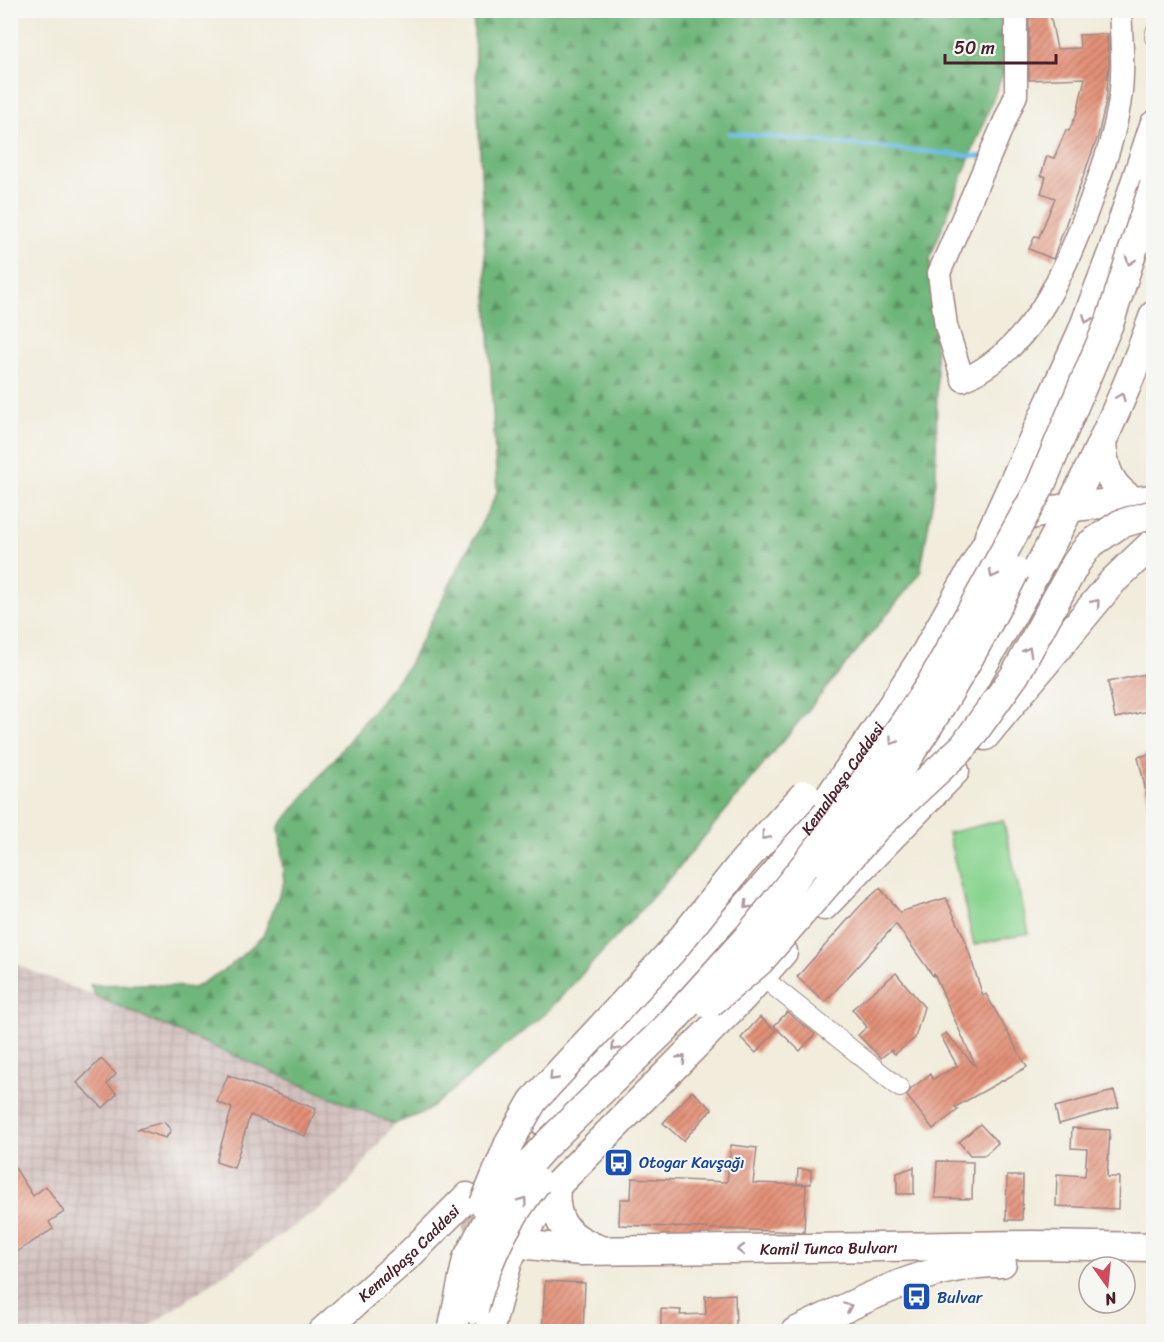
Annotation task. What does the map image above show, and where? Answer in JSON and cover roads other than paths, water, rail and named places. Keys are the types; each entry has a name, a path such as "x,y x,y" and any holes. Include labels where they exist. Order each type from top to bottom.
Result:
{"main road":[{"path":"987,540 1081,334 1108,264 1154,125"},
{"path":"467,1259 509,1186 545,1146 666,1028 775,904 853,800 930,685 1040,487 1110,321 1154,185"},
{"path":"471,1332 481,1281 493,1251 521,1201 549,1169 709,1004 863,822 939,711 981,639 1057,494 1135,308 1154,248"},
{"path":"489,1332 511,1248 556,1186 762,977 804,927 913,778 971,687 1070,509 1102,443 1154,315"},
{"path":"1102,443 1105,469 1111,483 1149,506"},
{"path":"709,1004 759,962 874,829 964,746 1015,675 1076,563 1089,545 1149,506"},
{"path":"1041,564 1067,537 1091,523 1149,506"},
{"name":"Kemalpaşa Caddesi","path":"543,1121 702,955 776,873 874,733 926,652 993,532 1010,520 1070,509 1149,506"},
{"path":"804,927 963,763 1113,581 1154,542"},
{"path":"926,652 942,642 961,645 974,658 976,668 971,687"},
{"path":"452,1332 467,1259 492,1185 519,1122 532,1101 671,952 743,862 805,794 874,733"},
{"path":"702,955 697,972 698,981 708,996 724,1002 743,997"},
{"path":"556,1186 555,1211 561,1224 577,1239 600,1250"},
{"name":"Kemalpaşa Caddesi","path":"322,1332 411,1252 467,1197"},
{"path":"411,1252 463,1226"},
{"name":"Kamil Tunca Bulvarı","path":"511,1248 903,1249 1034,1245 1154,1247"},
{"path":"795,1332 913,1279 955,1269 998,1262 1154,1264"}],"street":[{"path":"1016,10 1016,95 939,273 946,326 963,380 985,370 1017,343 1062,275 1100,177 1118,116 1122,82 1120,10"},
{"path":"762,977 900,1088"}],"waterway":[{"path":"729,133 983,157"}],"tunnel":[{"path":"463,1226 485,1222 495,1225 504,1232"}],"place":[{"name":"Otogar Kavşağı","path":"618,1162"},
{"name":"Bulvar","path":"916,1297"}]}
